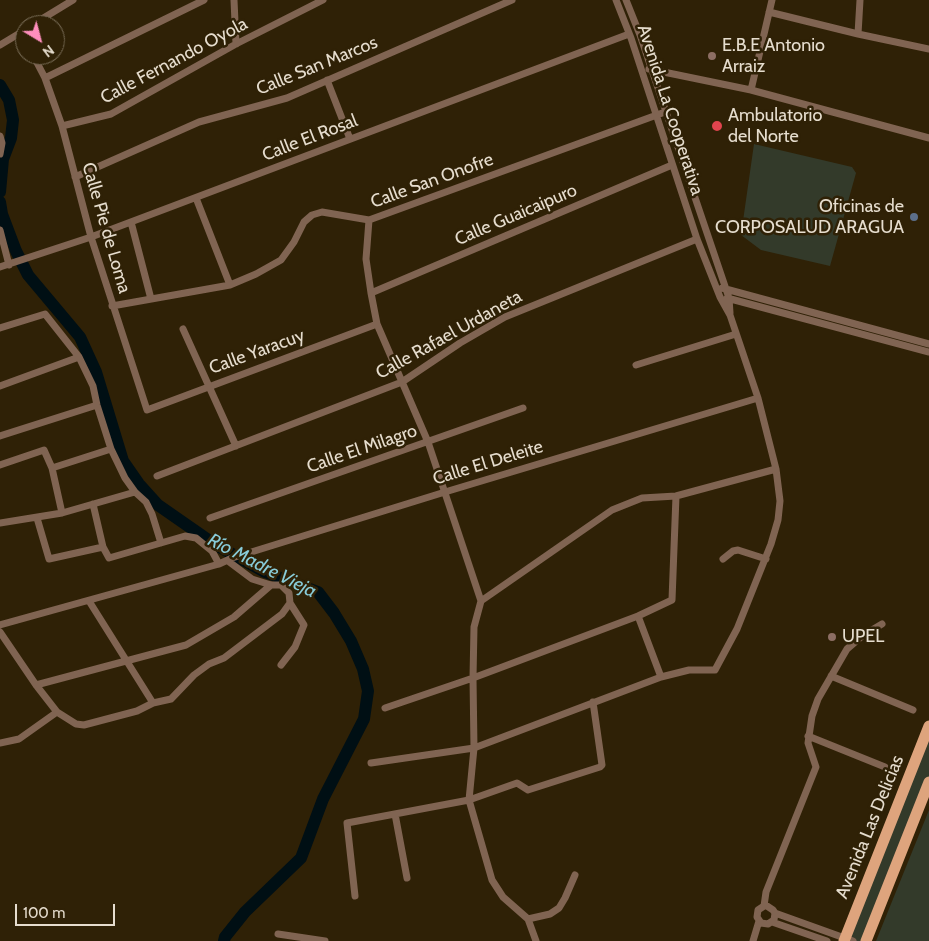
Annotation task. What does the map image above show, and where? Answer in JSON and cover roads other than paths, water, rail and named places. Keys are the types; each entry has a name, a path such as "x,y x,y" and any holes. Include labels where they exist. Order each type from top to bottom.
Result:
{"main road":[{"name":"Avenida Las Delicias","path":"847,940 929,726"},
{"path":"866,941 929,782"}],"street":[{"path":"48,15 73,0"},
{"path":"45,78 204,0"},
{"path":"234,0 236,44"},
{"name":"Calle Fernando Oyola","path":"62,126 111,114 236,44 323,0"},
{"name":"Calle San Marcos","path":"75,177 199,122 287,98 512,0"},
{"name":"Avenida La Cooperativa","path":"616,0 641,68 697,239 720,297 730,315 758,398 776,469 780,501 778,520 766,559 737,629 714,670 690,670 661,677"},
{"name":"Avenida La Cooperativa","path":"626,0 729,298 730,315"},
{"path":"752,90 772,0"},
{"path":"858,34 860,0"},
{"path":"769,12 929,49"},
{"name":"Calle El Rosal","path":"0,267 91,237 629,34"},
{"path":"0,45 15,36"},
{"name":"Calle Pie de Loma","path":"38,65 45,78 62,126 91,237 147,410"},
{"path":"641,68 752,90 929,138"},
{"path":"327,80 350,140"},
{"name":"Calle San Onofre","path":"112,306 230,285 256,274 281,260 294,242 304,222 312,215 322,212 369,220 657,117 665,112"},
{"path":"0,136 2,143 0,154"},
{"name":"Calle Guaicaipuro","path":"370,293 672,164"},
{"path":"196,198 230,285"},
{"path":"369,220 366,259 370,293 377,324 428,442 481,600 474,627 472,678 474,748 469,800 492,880 503,896 528,919 536,941"},
{"path":"131,222 151,298"},
{"path":"0,230 13,264"},
{"name":"Calle Rafael Urdaneta","path":"157,476 402,382 460,343 505,317 697,239"},
{"path":"716,286 929,344"},
{"path":"720,297 929,352"},
{"path":"0,328 45,314 79,357 94,386 97,405 111,449 125,478 135,492 146,502 152,514 161,543"},
{"name":"Calle Yaracuy","path":"147,410 377,324"},
{"path":"183,329 236,446"},
{"path":"636,365 736,334"},
{"path":"0,386 79,357"},
{"name":"Calle El Deleite","path":"0,625 219,564 242,555 445,492 758,398"},
{"path":"0,436 97,405"},
{"name":"Calle El Milagro","path":"210,518 523,408"},
{"path":"52,468 111,449"},
{"path":"0,466 44,450 52,468 62,513"},
{"path":"481,600 612,510 642,498 676,496 776,469"},
{"path":"0,523 62,513 135,492"},
{"path":"385,708 472,678 638,616 672,600 676,496"},
{"path":"93,504 107,557 110,558 185,536 196,538 212,551 219,564"},
{"path":"37,518 49,559 103,547"},
{"path":"723,559 733,551 738,550 766,559"},
{"path":"230,559 252,579 271,585 281,584 290,595 290,603 304,625 295,647 281,665"},
{"path":"36,685 186,645 234,617 271,585"},
{"path":"89,601 153,703"},
{"path":"0,632 57,712 76,724 84,725 137,711 153,703 171,699 194,675 209,664 224,658 282,614 290,603"},
{"path":"371,764 474,748 661,677 638,616"},
{"path":"764,906 766,892 816,767 808,743 808,736 818,699 851,645 882,624"},
{"path":"831,676 913,710"},
{"path":"355,896 347,823 469,800 517,783 528,790 600,767 602,765 593,702"},
{"path":"0,743 19,739 57,712"},
{"path":"808,736 885,767"},
{"path":"395,814 407,878"},
{"path":"528,919 550,914 559,908 575,875"},
{"path":"753,941 759,921 758,910 764,906 771,907 775,913 847,940"},
{"path":"772,922 775,913"},
{"path":"759,921 765,924 772,922 827,941"},
{"path":"278,934 325,941"}],"waterway":[{"name":"Río Madre Vieja","path":"0,85 9,100 13,120 11,138 3,159 0,192"},
{"name":"Río Madre Vieja","path":"0,202 2,214 16,251 28,275 80,337 96,372 123,461 139,484 158,505 214,544 265,572 318,592 334,613 351,641 363,669 368,691 364,719 323,799 301,858 245,912 225,937 224,941"}],"place":[{"name":"E.B.E Antonio Arraiz","path":"712,56"},
{"name":"Ambulatorio del Norte","path":"717,126"},
{"name":"Oficinas de CORPOSALUD ARAGUA","path":"914,217"},
{"name":"UPEL","path":"832,637"}]}
